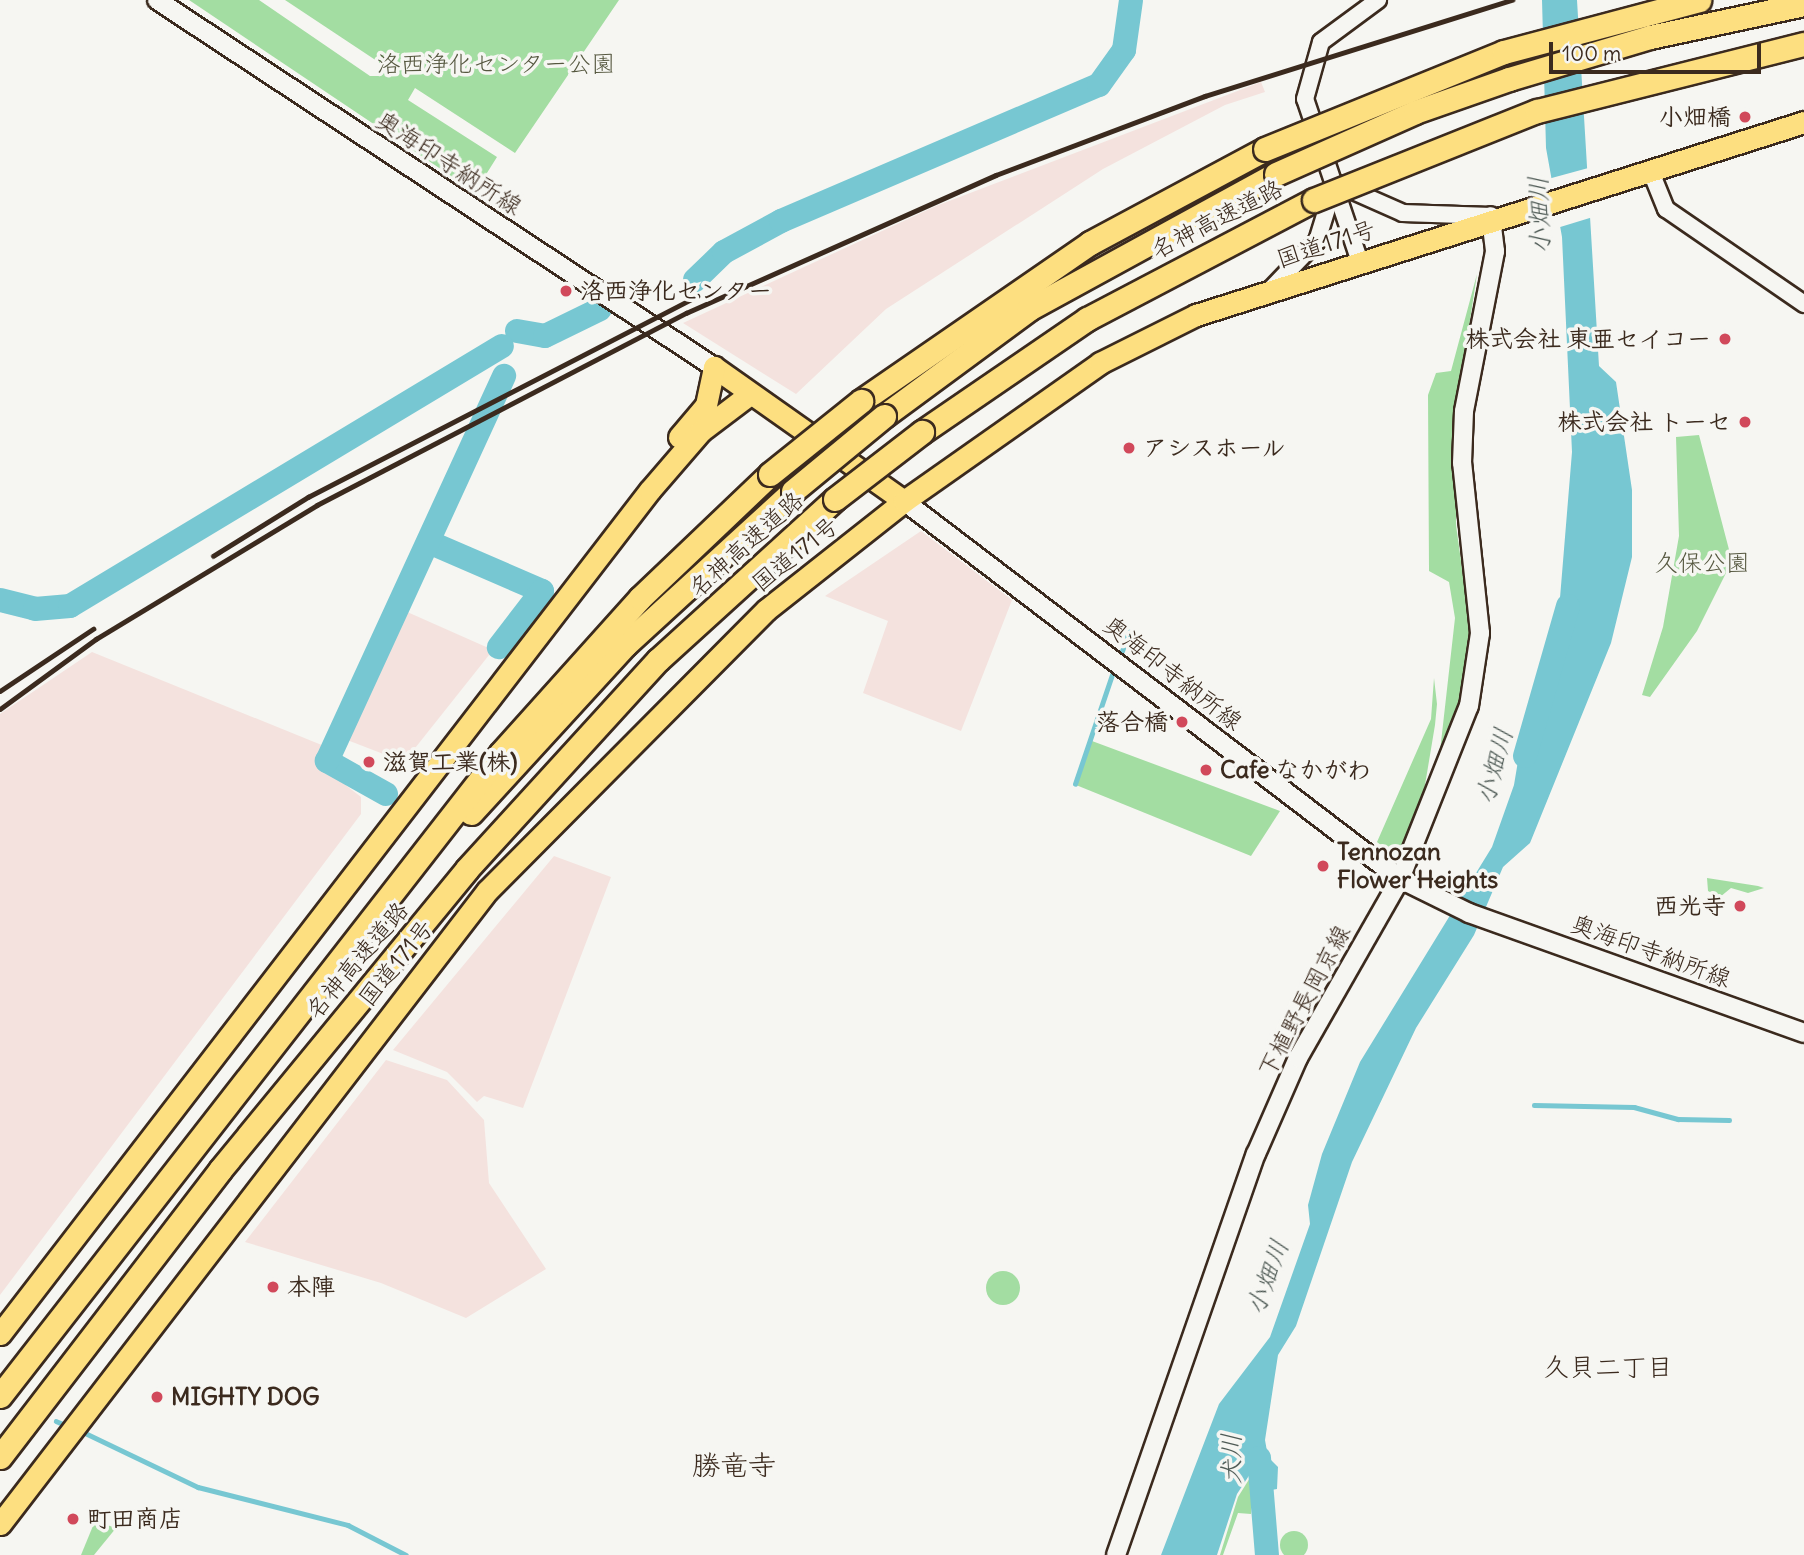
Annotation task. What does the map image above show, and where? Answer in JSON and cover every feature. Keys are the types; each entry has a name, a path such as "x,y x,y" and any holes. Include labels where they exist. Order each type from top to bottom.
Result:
{"highway":[{"name":"名神高速道路","path":"0,1396 226,1100 501,753 640,598 770,474 861,401 1090,243 1265,149 1504,52 1699,0"},
{"name":"名神高速道路","path":"226,1100 360,936 625,645 793,491 884,416 1029,309 1276,174 1415,112 1509,79 1650,37 1804,4"},
{"name":"名神高速道路","path":"0,1457 237,1148 467,869 658,660 835,499 922,432 1087,319 1314,200 1537,111 1804,44"},
{"name":"国道171号","path":"0,1524 487,891 766,610 904,501 1100,363 1196,315 1491,216 1643,174 1804,122"},
{"path":"593,563 608,529 706,405 714,367 904,501"},
{"path":"0,1334 593,563 701,431 750,394"}],"main road":[{"name":"奥海印寺納所線","path":"157,0 714,367"},
{"name":"下植野長岡京線","path":"1116,1555 1256,1154 1298,1058 1400,879 1460,740 1475,676 1478,571 1462,463 1464,411 1494,251 1491,216"},
{"name":"奥海印寺納所線","path":"904,501 1400,879 1422,891 1518,931 1804,1033"}],"street":[{"path":"1360,261 1305,99 1308,74 1321,42 1378,0"},
{"path":"1643,174 1676,219 1804,304"},
{"path":"1335,183 1403,213 1491,216"},
{"path":"1270,289 1317,241 1335,183"}],"shaded area":[{"path":"1261,82 1265,92 1225,105 1103,169 886,309 796,394 683,323 936,206"},
{"path":"921,531 1012,600 961,731 863,693 888,621 825,596"},
{"path":"405,611 493,650 404,762 342,738"},
{"path":"92,652 329,748 321,766 361,797 361,814 0,1295 0,714"},
{"path":"554,856 611,877 523,1108 484,1096 477,1102 447,1072 393,1050"},
{"path":"386,1060 447,1080 484,1120 489,1183 546,1269 466,1318 381,1283 245,1242"}],"green space":[{"name":"洛西浄化センター公園","path":"189,0 259,0 370,76 380,76 389,69 285,0 619,0 515,153 415,88 408,100 497,157 475,192"},
{"path":"1477,274 1456,412 1456,525 1471,633 1464,695 1437,778 1455,618 1449,582 1429,571 1428,395 1436,373 1451,371"},
{"name":"久保公園","path":"1699,435 1732,561 1697,631 1650,697 1642,695 1663,627 1679,536 1676,437"},
{"path":"1434,678 1437,704 1435,725 1422,803 1402,846 1388,851 1377,842 1431,719"},
{"path":"1092,741 1280,811 1251,856 1076,785"},
{"path":"1707,878 1764,888 1748,893 1731,888 1720,897 1708,891"},
{"path":"1003,1271 1015,1276 1020,1288 1015,1300 1003,1305 991,1300 986,1288 991,1276"},
{"path":"1253,1473 1251,1514 1238,1513 1223,1555 1220,1555 1238,1497"},
{"path":"95,1521 116,1528 94,1555 81,1555"},
{"path":"1294,1531 1304,1535 1308,1545 1304,1555 1294,1559 1284,1555 1280,1545 1284,1535"}],"water":[{"path":"1542,0 1577,0 1599,366 1616,382 1632,490 1632,557 1611,643 1530,843 1503,867 1474,935 1416,1028 1352,1162 1296,1326 1278,1355 1265,1440 1268,1457 1278,1467 1277,1489 1254,1493 1252,1471 1237,1494 1217,1555 1161,1555 1219,1404 1270,1337 1310,1224 1308,1205 1322,1154 1360,1062 1492,847 1514,785 1521,743 1553,683 1572,452 1562,237 1546,148"}],"pier":[{"path":"1592,167 1593,217 1557,228 1548,179"}],"waterway":[{"path":"695,280 724,252 781,221 1099,85 1124,50 1131,0"},
{"path":"517,331 545,336 600,309"},
{"path":"0,600 35,609 70,606 502,346"},
{"path":"386,794 327,761 504,376"},
{"path":"431,543 542,591 499,647"},
{"name":"小畑川","path":"1525,756 1568,606"},
{"path":"1122,651 1129,632"},
{"path":"1075,784 1112,675"},
{"path":"1534,1105 1634,1107 1678,1119 1729,1120"},
{"path":"56,1421 68,1426"},
{"path":"79,1430 198,1487 348,1525 406,1555"},
{"name":"犬川","path":"1259,1458 1267,1555"}],"railway":[{"path":"0,709 96,639 317,505 686,313 996,175 1205,96 1512,0"},
{"path":"213,556 308,497 697,296"},
{"path":"0,691 93,629"}],"place":[{"name":"小畑橋","path":"1745,117"},
{"name":"洛西浄化センター","path":"566,291"},
{"name":"株式会社 東亜セイコー","path":"1725,339"},
{"name":"株式会社 トーセ","path":"1745,422"},
{"name":"アシスホール","path":"1129,448"},
{"name":"落合橋","path":"1182,722"},
{"name":"滋賀工業(株)","path":"369,762"},
{"name":"Cafe なかがわ","path":"1206,770"},
{"name":"Tennozan Flower Heights","path":"1323,866"},
{"name":"西光寺","path":"1740,906"},
{"name":"本陣","path":"273,1287"},
{"name":"MIGHTY DOG","path":"157,1397"},
{"name":"町田商店","path":"73,1519"}],"district":[{"name":"久貝二丁目","path":"1608,1367"},
{"name":"勝竜寺","path":"734,1465"}]}
